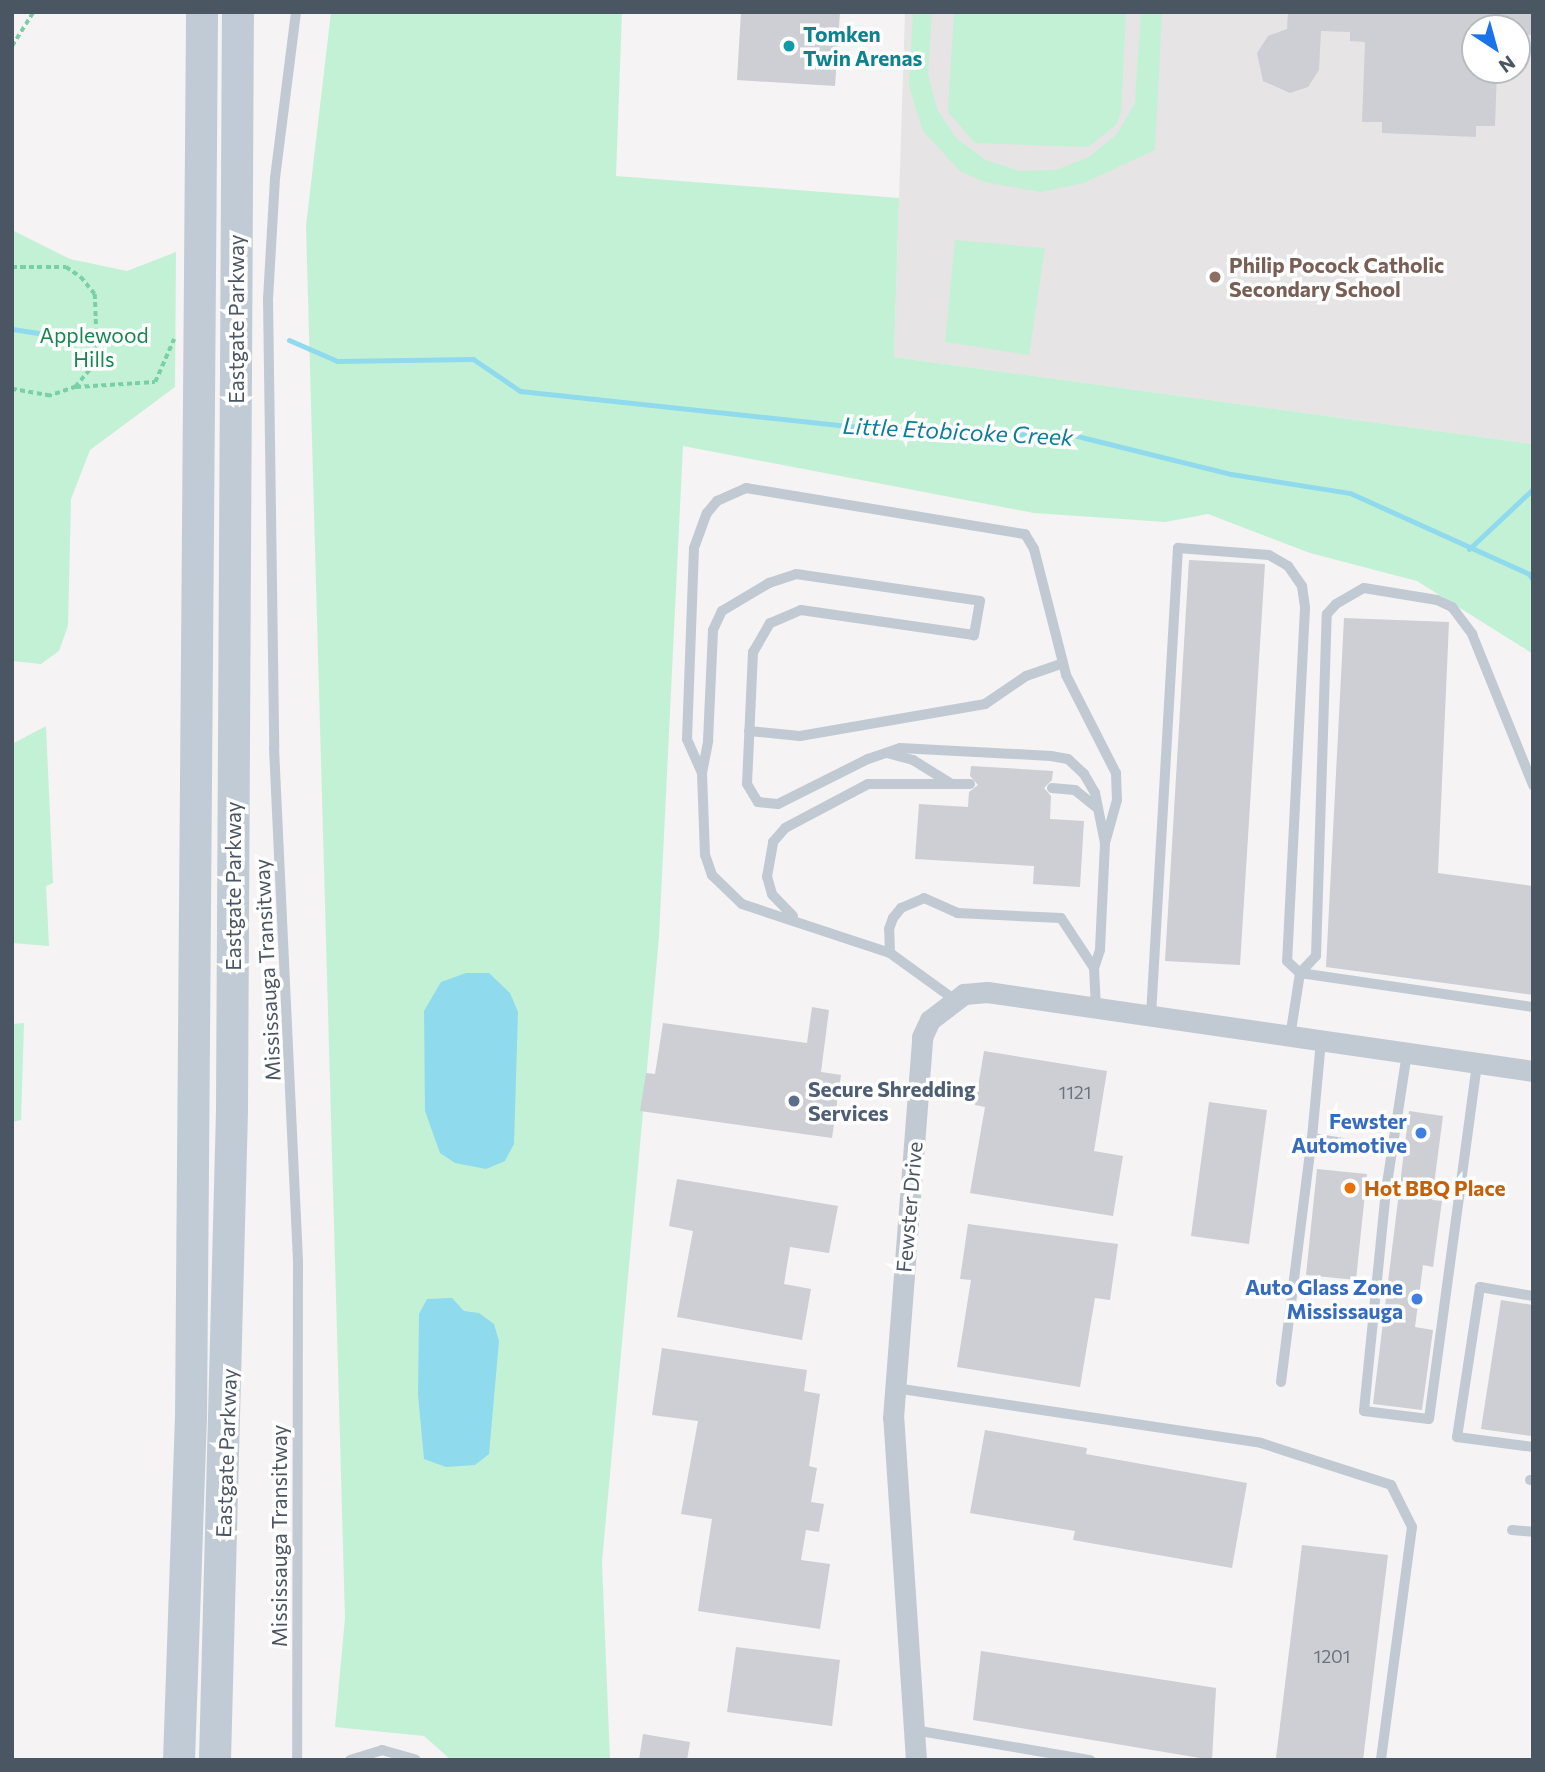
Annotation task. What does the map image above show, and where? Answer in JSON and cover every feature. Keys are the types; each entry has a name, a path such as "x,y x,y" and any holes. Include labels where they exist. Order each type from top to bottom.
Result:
{"main road":[{"name":"Eastgate Parkway","path":"179,1760 191,1419 202,12"},
{"name":"Eastgate Parkway","path":"215,1760 231,1136 238,12"}],"street":[{"name":"Fewster Drive","path":"916,1760 893,1418 922,1037 930,1020 955,1000 987,992 1533,1071"}],"lane":[{"name":"Mississauga Transitway","path":"296,12 275,178 268,298 268,369 274,748 298,1261 297,1760"},
{"path":"702,773 688,739 694,548 706,513 730,492 746,488 1017,530 1034,549 1063,663 1116,774 1117,800 1105,843 1100,950 1094,968 1096,1009"},
{"path":"1151,1017 1178,548 1269,555 1288,566 1302,586 1305,608 1285,950 1287,961 1300,973 1533,1007"},
{"path":"955,1000 890,953 796,919 743,904 712,876 705,855 702,773 708,741 713,630 729,605 796,574 980,601 974,635 801,610 784,614 764,629 753,652 747,784 752,797 764,804 778,804 884,752 900,748 1068,759 1084,774 1099,812 1105,843"},
{"path":"1290,1037 1300,973 1316,956 1327,614 1336,604 1364,588 1437,600 1452,607 1472,634 1533,785"},
{"path":"750,731 800,736 985,704 1026,676 1063,663"},
{"path":"884,752 913,760 950,783"},
{"path":"796,919 777,901 767,877 773,842 785,828 868,784 970,784"},
{"path":"1052,788 1085,795 1099,812"},
{"path":"890,953 889,929 893,918 901,908 924,898 957,913 1061,918 1094,968"},
{"path":"1281,1382 1312,1138 1321,1041"},
{"path":"1407,1053 1392,1151 1364,1411 1429,1419 1477,1063"},
{"path":"1312,1138 1392,1151"},
{"path":"1533,1296 1480,1287 1457,1437 1533,1447"},
{"path":"895,1388 1261,1443 1391,1485 1412,1527 1381,1760"},
{"path":"1512,1530 1533,1532"},
{"path":"914,1730 1090,1760"},
{"path":"350,1760 382,1750 416,1760"}],"path":[{"path":"12,46 33,12"},
{"path":"12,267 66,267 94,294 95,364 76,387"},
{"path":"12,389 50,396 76,387 155,382 161,378 177,328"}],"shaded area":[{"name":"Philip Pocock Catholic Secondary School","path":"905,12 1533,12 1533,444 894,357"}],"green space":[{"path":"331,12 622,12 616,176 899,198 894,357 1533,444 1533,654 1417,581 1310,553 1208,514 1165,522 1034,513 683,446 659,937 602,1562 610,1760 451,1760 424,1736 335,1727 345,1618 306,226"},
{"path":"913,12 932,12 928,74 937,109 957,139 986,160 1020,171 1056,170 1089,157 1117,134 1135,103 1141,12 1162,12 1155,150 1084,183 1041,192 984,182 960,171 923,131 915,107 909,85"},
{"path":"954,12 1126,12 1121,112 1116,125 1088,147 975,143 948,112"},
{"name":"Applewood Hills","path":"12,230 70,259 127,271 176,252 175,387 90,450 71,499 68,626 59,651 41,664 12,661"},
{"path":"955,240 1045,248 1029,355 945,342"},
{"path":"46,726 53,883 46,886 49,946 12,943 12,744"},
{"path":"24,1023 21,1120 12,1122 12,1024"}],"water":[{"path":"466,973 489,973 510,993 518,1012 514,1144 505,1161 486,1169 455,1163 440,1153 425,1111 424,1011 441,982"},
{"path":"452,1298 464,1311 479,1313 494,1324 499,1341 489,1454 475,1465 446,1467 424,1459 418,1395 419,1314 427,1299"}],"building":[{"name":"Tomken Twin Arenas","path":"741,12 840,12 835,86 737,80"},
{"path":"1288,12 1533,12 1533,35 1531,14 1461,14 1461,84 1496,84 1495,126 1476,126 1476,137 1382,133 1382,122 1362,122 1365,42 1350,41 1350,32 1321,31 1319,70 1308,87 1290,93 1263,81 1257,53 1268,36 1287,29"},
{"path":"1189,560 1265,564 1240,965 1165,961"},
{"path":"1344,618 1449,622 1438,873 1533,886 1533,995 1326,967"},
{"path":"971,766 1053,771 1052,780 1044,788 1051,796 1050,819 1084,821 1080,887 1033,884 1034,866 915,859 919,804 968,807 969,792 978,785 970,776"},
{"path":"812,1007 829,1010 821,1072 841,1075 832,1138 640,1111 646,1073 655,1074 663,1023 807,1043"},
{"path":"984,1051 1107,1071 1094,1151 1123,1156 1113,1216 970,1193 985,1107 975,1105"},
{"path":"1209,1102 1267,1110 1249,1244 1191,1236"},
{"path":"1409,1111 1443,1116 1432,1200 1442,1201 1433,1267 1423,1265 1415,1327 1433,1330 1422,1410 1373,1404"},
{"path":"1317,1169 1367,1174 1356,1280 1306,1275"},
{"path":"677,1179 838,1206 829,1253 790,1247 784,1284 811,1289 802,1340 677,1317 693,1231 669,1226"},
{"path":"968,1224 1118,1244 1110,1300 1095,1298 1080,1387 957,1367 971,1280 960,1279"},
{"path":"1501,1300 1533,1305 1531,1436 1481,1429"},
{"path":"662,1348 807,1370 804,1391 820,1394 809,1466 817,1468 811,1502 824,1504 819,1532 806,1530 801,1560 830,1564 820,1629 698,1611 712,1519 681,1514 698,1421 652,1415"},
{"path":"985,1430 1087,1448 1086,1454 1247,1483 1232,1568 1073,1540 1075,1531 970,1513"},
{"path":"1302,1545 1388,1555 1363,1760 1276,1758"},
{"path":"736,1647 840,1660 832,1726 727,1712"},
{"path":"981,1651 1216,1688 1212,1760 973,1720"},
{"path":"643,1734 690,1742 687,1760 639,1760"}],"waterway":[{"name":"Little Etobicoke Creek","path":"12,329 71,338"},
{"name":"Little Etobicoke Creek","path":"289,340 337,361 473,359 520,391 914,433 1073,435 1231,474 1350,493 1529,574 1533,580"},
{"path":"1469,549 1533,489"}],"place":[{"name":"Tomken Twin Arenas","path":"789,46"},
{"name":"Philip Pocock Catholic Secondary School","path":"1215,277"},
{"name":"Secure Shredding Services","path":"794,1101"},
{"name":"Fewster Automotive","path":"1421,1133"},
{"name":"Hot BBQ Place","path":"1350,1188"},
{"name":"Auto Glass Zone Mississauga","path":"1417,1299"}]}
